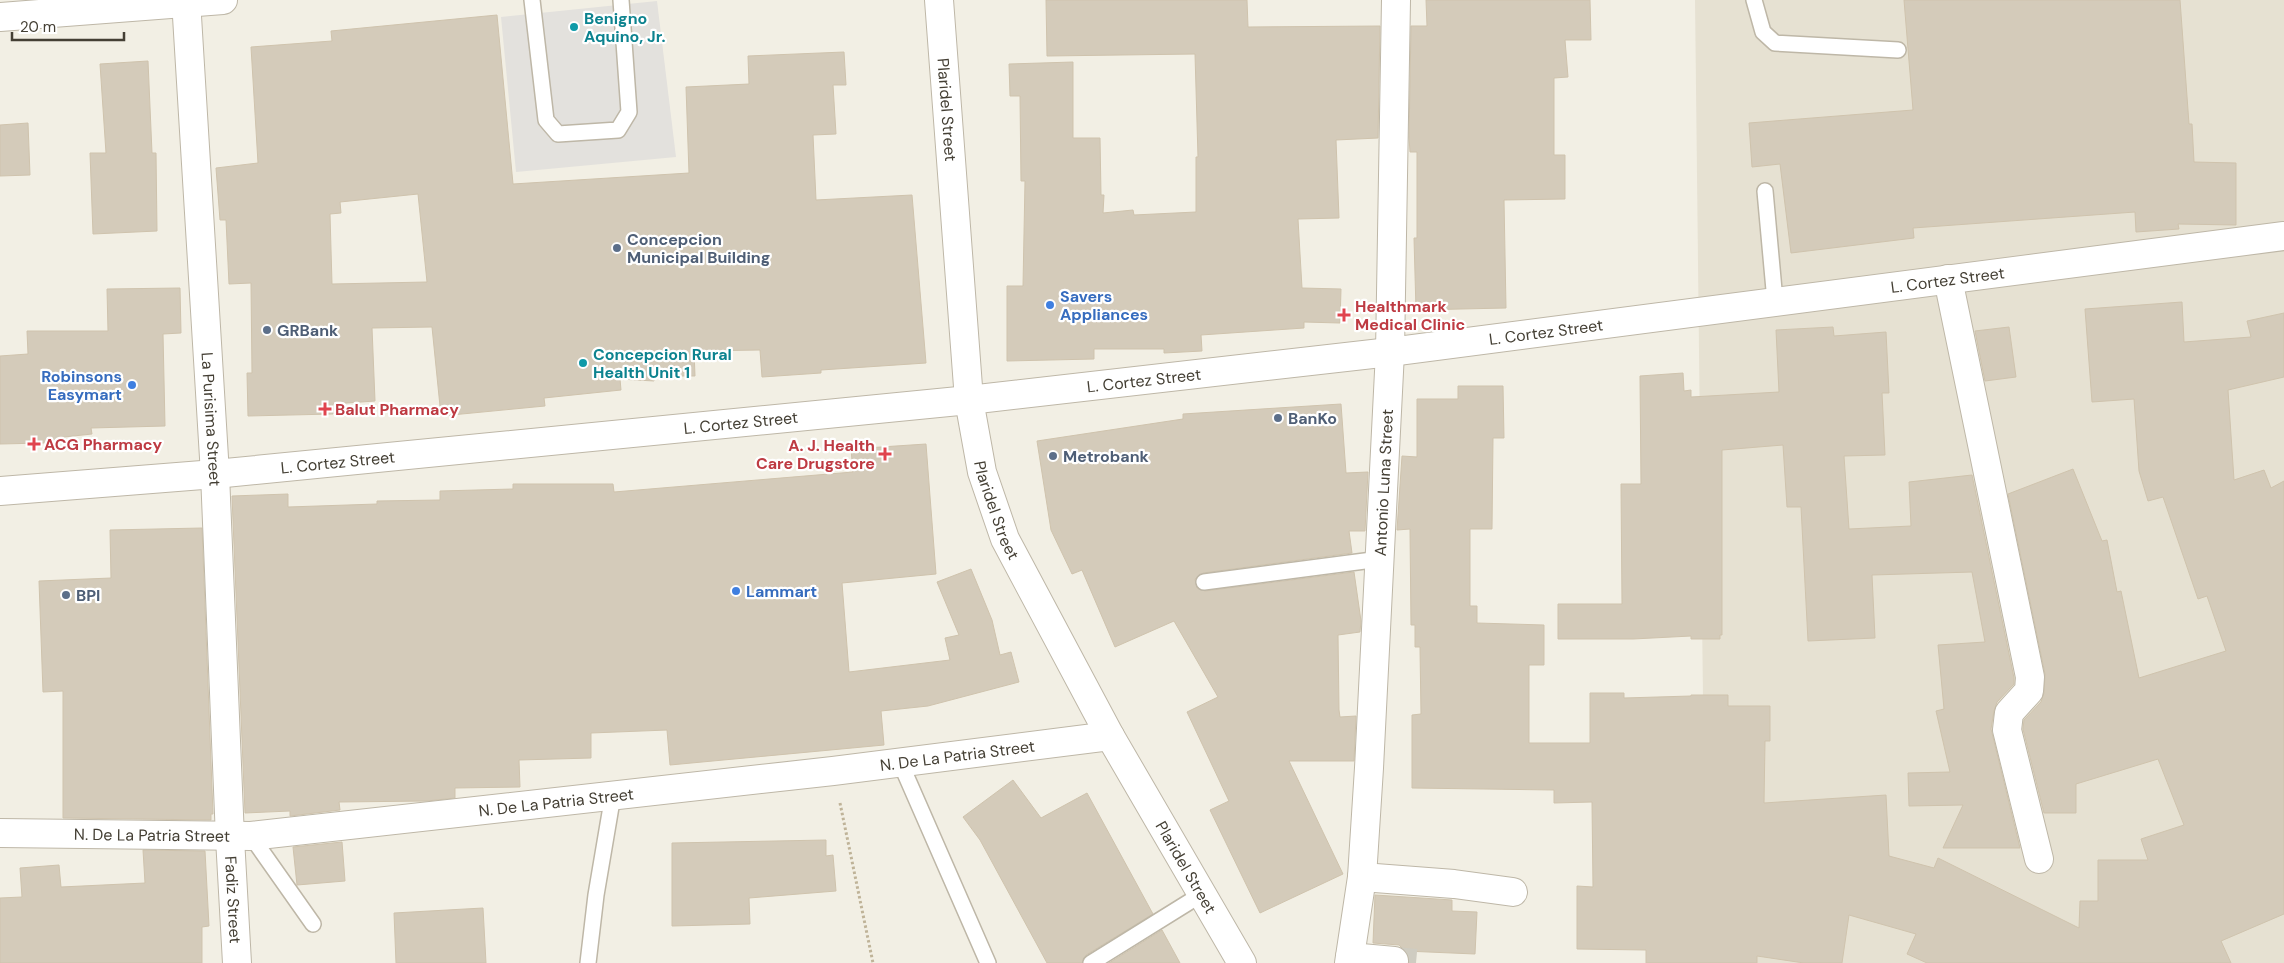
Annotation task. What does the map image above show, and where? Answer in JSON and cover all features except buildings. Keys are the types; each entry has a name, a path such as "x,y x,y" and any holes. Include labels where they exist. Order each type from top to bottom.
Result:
{"street":[{"path":"0,17 223,0"},
{"name":"Plaridel Street","path":"939,0 969,400 982,472 1005,539 1110,736 1242,963"},
{"name":"Antonio Luna Street","path":"1350,960 1362,877 1390,352 1396,0"},
{"name":"La Purisima Street","path":"186,2 215,474 241,837"},
{"name":"L. Cortez Street","path":"0,491 215,474 969,400 1390,352 2284,236"},
{"path":"1948,279 2030,677 2029,691 2008,713 2007,730 2039,859"},
{"name":"N. De La Patria Street","path":"0,834 241,837 833,771 1110,736"},
{"name":"Fadiz Street","path":"238,963 241,837"},
{"path":"1362,877 1454,884 1513,892"},
{"path":"1350,960 1394,961"}],"lane":[{"path":"532,0 546,120 558,134 618,130 629,112 620,0"},
{"path":"1754,0 1763,32 1775,43 1898,50"},
{"path":"1765,191 1775,301"},
{"path":"1204,582 1380,559"},
{"path":"900,762 988,963"},
{"path":"588,963 596,895 614,795"},
{"path":"241,837 313,924"},
{"path":"1091,963 1202,894"}],"path":[{"path":"833,771 873,963"}],"shaded area":[{"path":"1695,0 2284,0 2284,963 1706,963"},
{"path":"657,1 676,157 516,172 501,17"}],"tunnel":[{"path":"1394,961 1416,963"}],"place":[{"name":"Benigno Aquino, Jr.","path":"574,27"},
{"name":"Concepcion Municipal Building","path":"617,248"},
{"name":"Savers Appliances","path":"1050,305"},
{"name":"Healthmark Medical Clinic","path":"1344,315"},
{"name":"GRBank","path":"267,330"},
{"name":"Concepcion Rural Health Unit 1","path":"583,363"},
{"name":"Robinsons Easymart","path":"132,385"},
{"name":"Balut Pharmacy","path":"325,409"},
{"name":"BanKo","path":"1278,418"},
{"name":"ACG Pharmacy","path":"34,444"},
{"name":"A. J. Health Care Drugstore","path":"885,454"},
{"name":"Metrobank","path":"1053,456"},
{"name":"Lammart","path":"736,591"},
{"name":"BPI","path":"66,595"}]}
